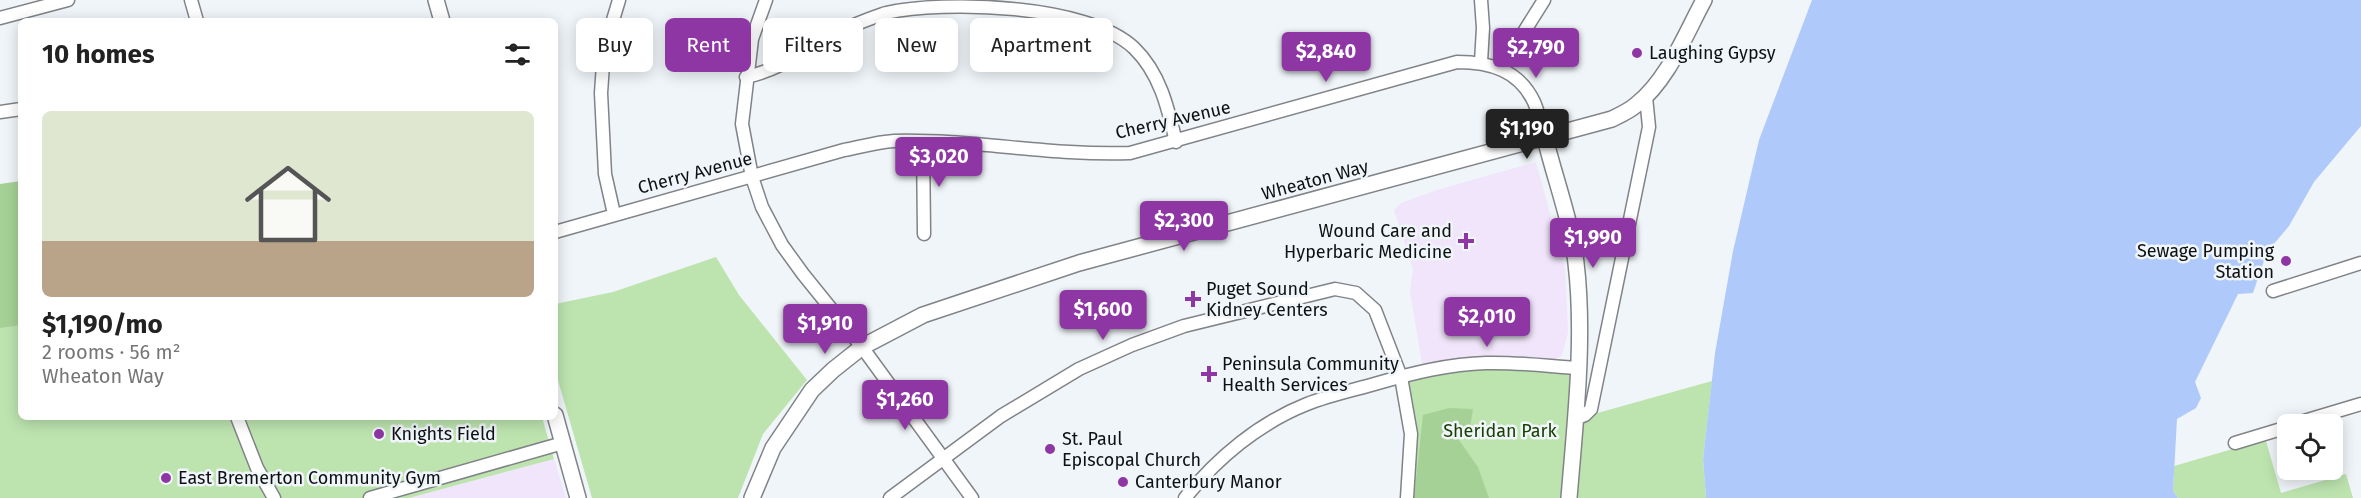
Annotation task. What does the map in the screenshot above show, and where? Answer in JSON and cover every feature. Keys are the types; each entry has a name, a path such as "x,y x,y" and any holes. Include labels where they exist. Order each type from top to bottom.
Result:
{"main road":[{"path":"436,0 441,18"},
{"name":"Wheaton Way","path":"752,498 773,448 806,398 833,370 862,347 933,311 1079,263 1612,119 1634,107 1646,97 1670,63 1704,0"},
{"path":"1545,138 1576,262 1578,368 1569,498"},
{"path":"556,420 578,498"}],"street":[{"path":"0,18 68,0"},
{"path":"190,0 196,18"},
{"path":"614,214 605,174 601,93 604,50 619,0"},
{"path":"766,0 752,39 742,124 752,177 762,207 782,244 820,296 862,347 972,498"},
{"path":"1481,0 1483,32 1481,62"},
{"path":"1499,68 1544,0"},
{"path":"746,77 766,72 839,32 889,11 931,2 971,1 1027,7 1108,29 1134,48 1145,60 1165,97 1176,142"},
{"name":"Cherry Avenue","path":"558,231 844,150 892,141 1130,153 1457,62 1481,62 1499,68 1518,80 1534,102 1545,138"},
{"path":"1575,419 1585,415 1591,409 1649,127 1646,97"},
{"path":"0,112 18,109"},
{"path":"923,142 924,234"},
{"path":"2273,291 2361,263"},
{"path":"890,498 1001,416 1078,369 1132,345 1184,326 1335,289 1356,294 1375,310 1401,377 1411,434 1407,498"},
{"path":"1185,498 1223,458 1279,417 1319,400 1449,366 1484,363 1578,368"},
{"path":"2328,414 2361,404"},
{"path":"238,420 257,468 274,498"},
{"path":"2235,443 2277,430"},
{"path":"370,498 563,443"}],"shaded area":[{"path":"1536,162 1565,268 1568,332 1562,356 1555,359 1487,358 1422,364 1410,291 1413,269 1394,210 1401,203 1437,190"},
{"path":"554,459 566,498 409,498"}],"green space":[{"path":"18,181 18,325 0,328 0,184"},
{"path":"716,257 739,295 807,380 763,434 738,498 592,498 558,380 558,303 613,292"},
{"path":"0,303 18,303 18,420 543,420 554,459 409,498 0,498"},
{"name":"Sheridan Park","path":"1437,368 1578,368 1576,419 1712,381 1703,459 1706,498 1407,498 1411,458 1401,377"},
{"path":"1449,408 1473,409 1470,428 1456,429 1459,440 1478,467 1489,498 1414,498 1423,415"},
{"path":"2264,434 2281,493 2325,480 2343,480 2343,475 2346,474 2353,498 2178,498 2173,491 2174,466 2236,448"}],"water":[{"path":"1812,0 2361,0 2361,126 2314,182 2289,226 2267,252 2253,293 2238,294 2195,382 2201,398 2196,408 2177,419 2173,491 2178,498 1706,498 1703,459 1715,353 1733,251 1759,140"}],"place":[{"name":"Laughing Gypsy","path":"1637,53"},
{"name":"Wound Care and Hyperbaric Medicine","path":"1466,241"},
{"name":"Sewage Pumping Station","path":"2286,261"},
{"name":"Puget Sound Kidney Centers","path":"1193,299"},
{"name":"Peninsula Community Health Services","path":"1209,374"},
{"name":"Knights Field","path":"379,434"},
{"name":"St. Paul Episcopal Church","path":"1050,449"},
{"name":"East Bremerton Community Gym","path":"166,478"},
{"name":"Canterbury Manor","path":"1123,482"}]}
